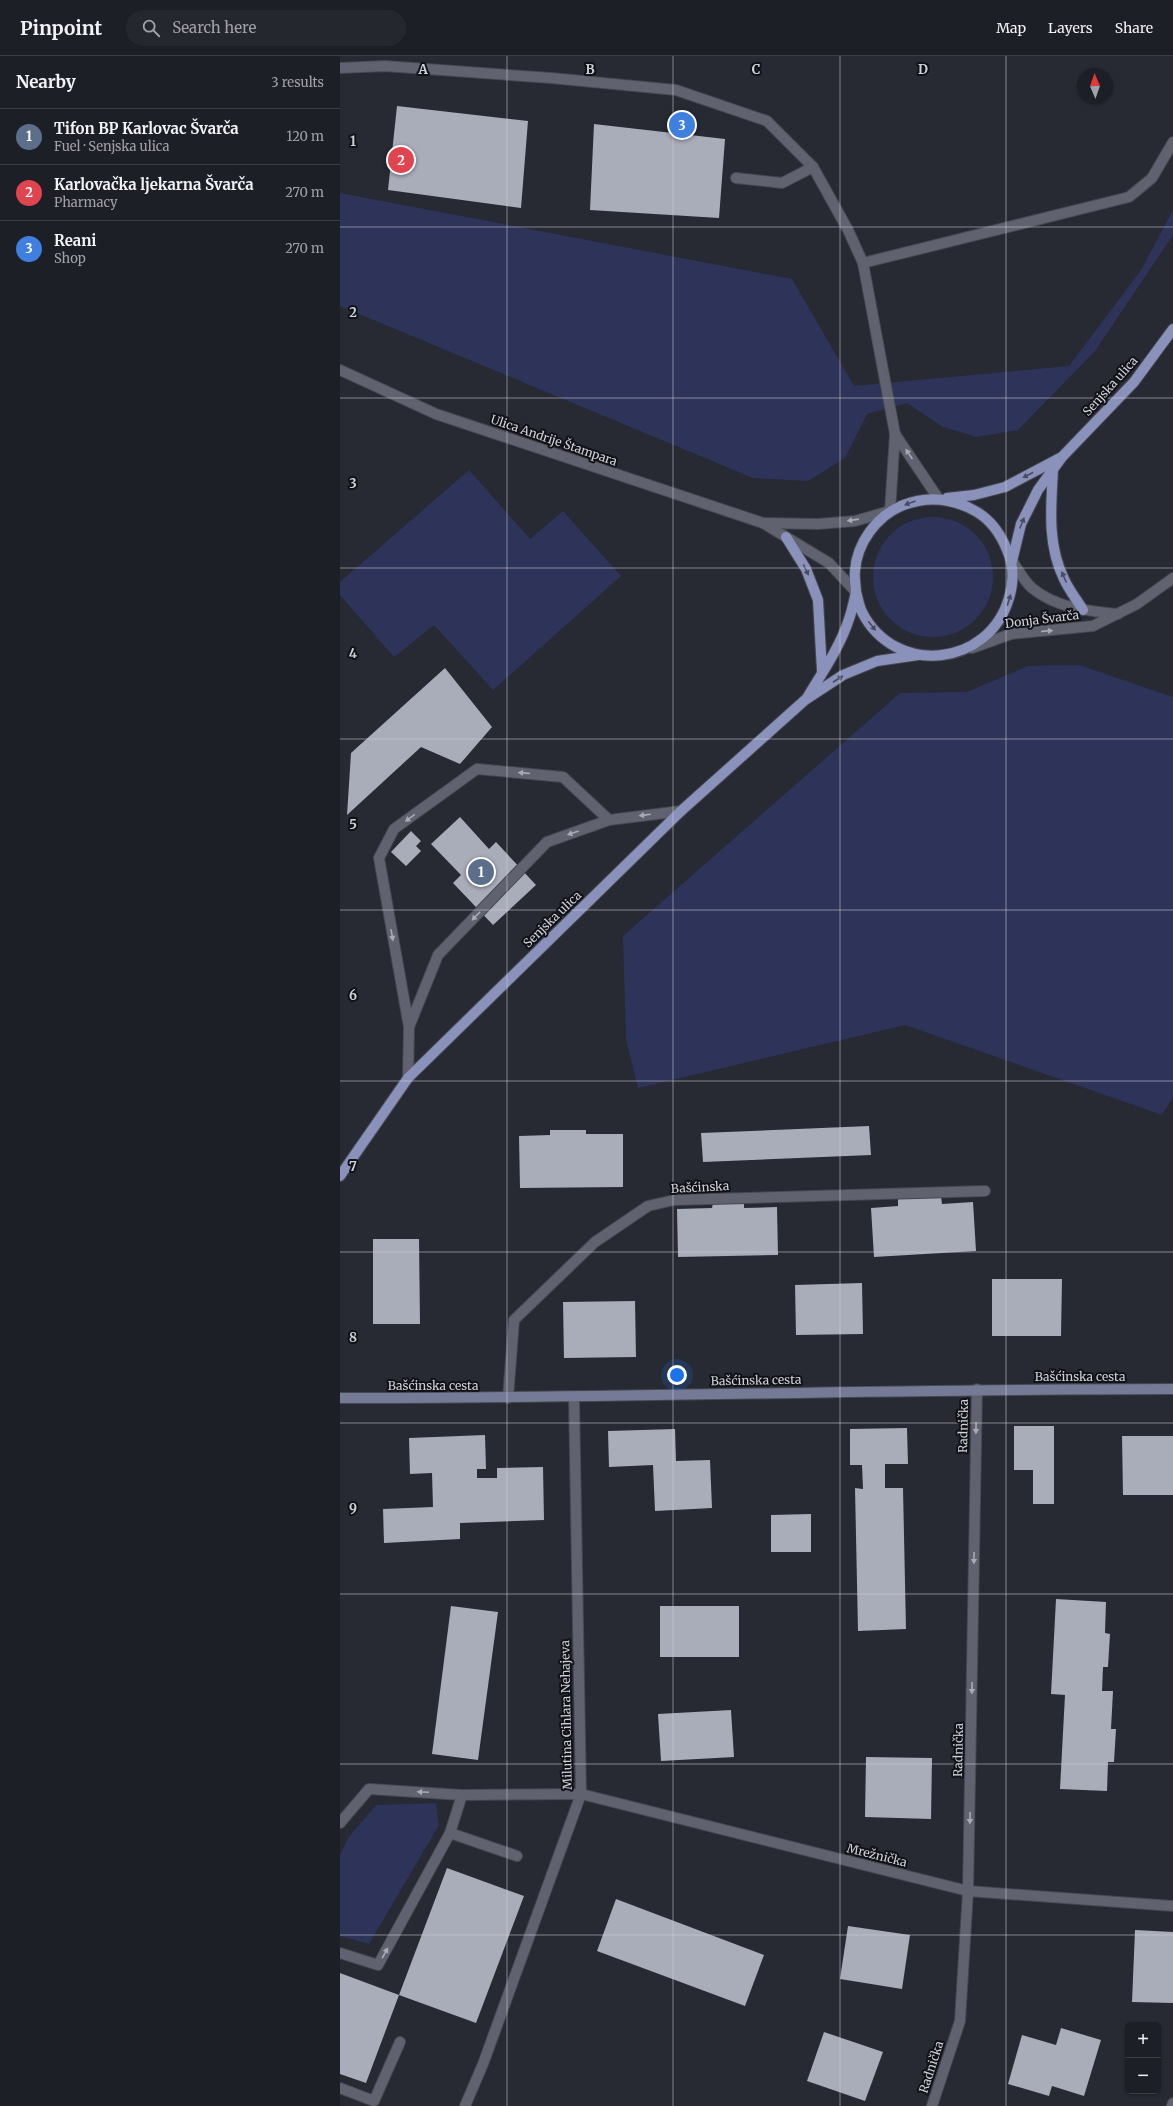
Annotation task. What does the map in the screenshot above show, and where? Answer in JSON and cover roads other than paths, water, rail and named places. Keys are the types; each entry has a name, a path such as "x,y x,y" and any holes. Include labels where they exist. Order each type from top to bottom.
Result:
{"main road":[{"name":"Senjska ulica","path":"1012,561 1021,524 1038,490 1062,457 1134,382 1173,329"},
{"name":"Senjska ulica","path":"805,700 836,650 849,620 856,592 855,570 860,550 872,528 890,511 913,501 974,495 1005,487 1062,457"},
{"path":"1053,469 1050,513 1052,541 1064,579 1083,610"},
{"path":"856,592 862,612 874,629 894,646 918,655 944,656 969,648 990,634 1005,613 1013,587 1012,561 1001,536 984,516 962,504 938,498"},
{"path":"786,537 806,569 818,600 822,671"},
{"name":"Senjska ulica","path":"340,1176 408,1078 681,810 805,700 843,675 877,661 918,655"}],"street":[{"path":"340,68 385,66 551,78 676,90 767,121 813,167 846,226 863,263 895,434 890,511"},
{"path":"863,263 1129,197 1152,178 1173,142"},
{"path":"736,178 782,184 813,167"},
{"name":"Ulica Andrije Štampara","path":"340,370 436,414 763,523 829,563 856,592"},
{"path":"895,434 938,498"},
{"name":"Ulica Andrije Štampara","path":"763,523 818,524 855,521 890,511"},
{"name":"Donja Švarča","path":"1012,561 1032,588 1059,604 1083,610 1118,614"},
{"name":"Donja Švarča","path":"969,648 1010,634 1093,626 1137,604 1173,578"},
{"path":"408,1078 409,1027 378,858 394,829 477,770 563,777 609,820"},
{"path":"409,1027 438,955 547,842 609,820 681,810"},
{"name":"Bašćinska","path":"508,1398 514,1320 595,1242 648,1206 674,1200 985,1191"},
{"name":"Bašćinska cesta","path":"340,1398 574,1398 977,1389 1173,1389"},
{"name":"Radnička","path":"932,2106 960,2021 968,1891 977,1389"},
{"name":"Milutina Cihlara Nehajeva","path":"465,2106 483,2064 581,1794 574,1398"},
{"name":"Mrežnička","path":"340,1823 369,1789 462,1794 581,1794 968,1891 1173,1906"},
{"path":"340,1953 378,1965 450,1834 462,1794"},
{"path":"450,1834 517,1856"},
{"path":"340,2088 374,2101 400,2042"}],"place":[{"name":"Reani","path":"682,125"},
{"name":"Karlovačka ljekarna Švarča","path":"401,160"},
{"name":"Tifon BP Karlovac Švarča","path":"481,872"}]}
